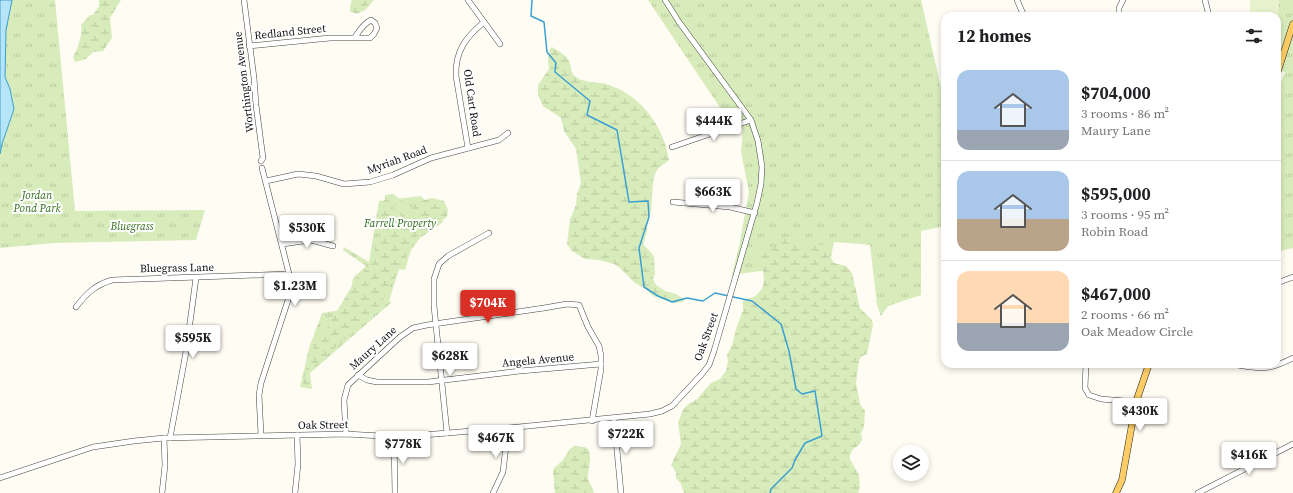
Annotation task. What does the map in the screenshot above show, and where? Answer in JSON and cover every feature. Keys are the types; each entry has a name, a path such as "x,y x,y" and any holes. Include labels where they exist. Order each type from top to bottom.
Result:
{"main road":[{"path":"1281,62 1293,24"},
{"path":"1116,493 1122,480 1136,402 1148,368"}],"street":[{"name":"Worthington Avenue","path":"244,0 254,78 256,111 263,158 261,161"},
{"path":"468,0 500,44"},
{"name":"Oak Street","path":"0,478 93,447 134,441 164,438 261,435 346,434 394,437 592,421 650,414 662,411 672,406 709,365 731,297 755,213 761,184 762,167 758,141 751,120 679,22 665,0"},
{"path":"1017,0 1022,12"},
{"path":"1119,12 1119,8 1123,0"},
{"path":"1205,0 1208,12"},
{"name":"Old Cart Road","path":"468,148 456,76 456,65 458,54 463,44 473,31 484,22"},
{"name":"Redland Street","path":"249,46 332,37 355,37"},
{"path":"672,147 751,120"},
{"name":"Myriah Road","path":"266,181 298,174 316,176 344,184 370,182 431,158 499,140 508,133"},
{"path":"261,435 260,388 265,366 289,300 290,288 282,244 262,168"},
{"path":"673,202 722,206 755,213"},
{"path":"447,433 433,286 435,274 439,264 453,252 489,233"},
{"path":"282,244 312,240 333,246"},
{"name":"Bluegrass Lane","path":"76,308 91,290 100,284 112,280 288,274"},
{"path":"1281,282 1293,277"},
{"path":"170,438 186,352 196,278"},
{"name":"Maury Lane","path":"346,434 344,395 348,385 410,329 436,323 567,304 577,304 581,307 586,324 598,346 601,364 592,421"},
{"path":"1281,363 1293,358"},
{"name":"Angela Avenue","path":"358,375 367,380 376,382 421,382 601,364"},
{"path":"1086,368 1085,388 1089,395 1101,399 1136,402"},
{"path":"614,418 621,493"},
{"path":"493,493 503,472 508,428"},
{"path":"295,493 298,464 297,435"},
{"path":"394,437 394,493"},
{"path":"162,493 164,438"},
{"path":"1198,493 1293,444"}],"green space":[{"name":"Jordan Pond Park","path":"0,0 55,0 75,211 205,210 196,240 54,243 0,248"},
{"path":"99,0 121,0 110,18 112,38 103,51 93,52 86,59 75,62 73,57 80,41 81,25 90,15 93,15 99,6"},
{"path":"352,0 374,0 365,10 357,14 350,11"},
{"path":"648,0 921,0 941,88 941,227 921,231 921,295 888,306 881,316 877,305 870,245 834,242 830,261 732,275 749,192 741,152 743,130 738,125 729,121"},
{"path":"1250,0 1279,0 1278,12 1250,12"},
{"path":"1259,0 1293,0 1293,248 1281,251 1281,82 1285,72 1281,70 1281,12 1272,12"},
{"path":"552,47 568,59 573,74 579,79 606,84 629,95 640,103 656,124 662,135 669,160 657,170 655,175 653,182 651,212 647,221 647,231 643,244 654,256 655,273 653,279 656,285 685,300 682,302 675,303 653,296 646,289 635,283 614,264 599,260 585,259 572,251 567,244 570,219 576,205 577,194 581,183 576,149 564,131 561,118 543,106 538,95 538,85 549,69 548,58"},
{"name":"Farrell Property","path":"393,194 403,201 393,206 395,212 404,217 409,218 413,203 432,198 444,201 448,210 447,217 417,237 377,310 310,370 309,384 303,385 316,338 327,328 356,279 372,263 377,237 385,237 387,231 378,222 379,205 385,200 385,195"},
{"name":"Farrell Property","path":"421,196 443,222 420,238 411,250 405,270 399,269 389,301 392,302 310,373 312,389 300,387 309,348 322,313 348,309 353,278 366,266 343,250 344,247 369,262 379,201"},
{"path":"783,239 800,241 806,250 817,245 824,245 834,263 846,266 852,273 860,308 872,320 873,325 867,354 862,356 859,360 856,383 860,404 865,411 864,427 861,433 862,440 859,445 853,449 850,455 850,459 859,475 860,487 858,493 684,493 681,484 676,478 676,472 671,465 681,444 678,422 683,410 688,404 696,400 711,383 720,379 726,371 728,361 727,355 732,345 743,310 743,301 760,292 764,282 763,270 756,255 761,250 776,247"},
{"path":"574,446 585,447 589,450 590,464 588,479 594,493 555,493 554,468 563,460 569,450"}],"water":[{"path":"0,0 12,0 6,30 5,77 10,89 14,109 0,154"}],"waterway":[{"path":"532,0 531,16 544,22 547,52 556,63 555,72 590,101 587,115 617,130 629,202 648,201 649,217 639,248 644,287 658,296 672,302 687,298 703,301 715,293 752,301 781,324 789,351 796,389 802,394 815,391 822,436 805,443 792,468 771,489 770,493"}],"park label":[{"name":"Bluegrass","path":"132,226"}]}
